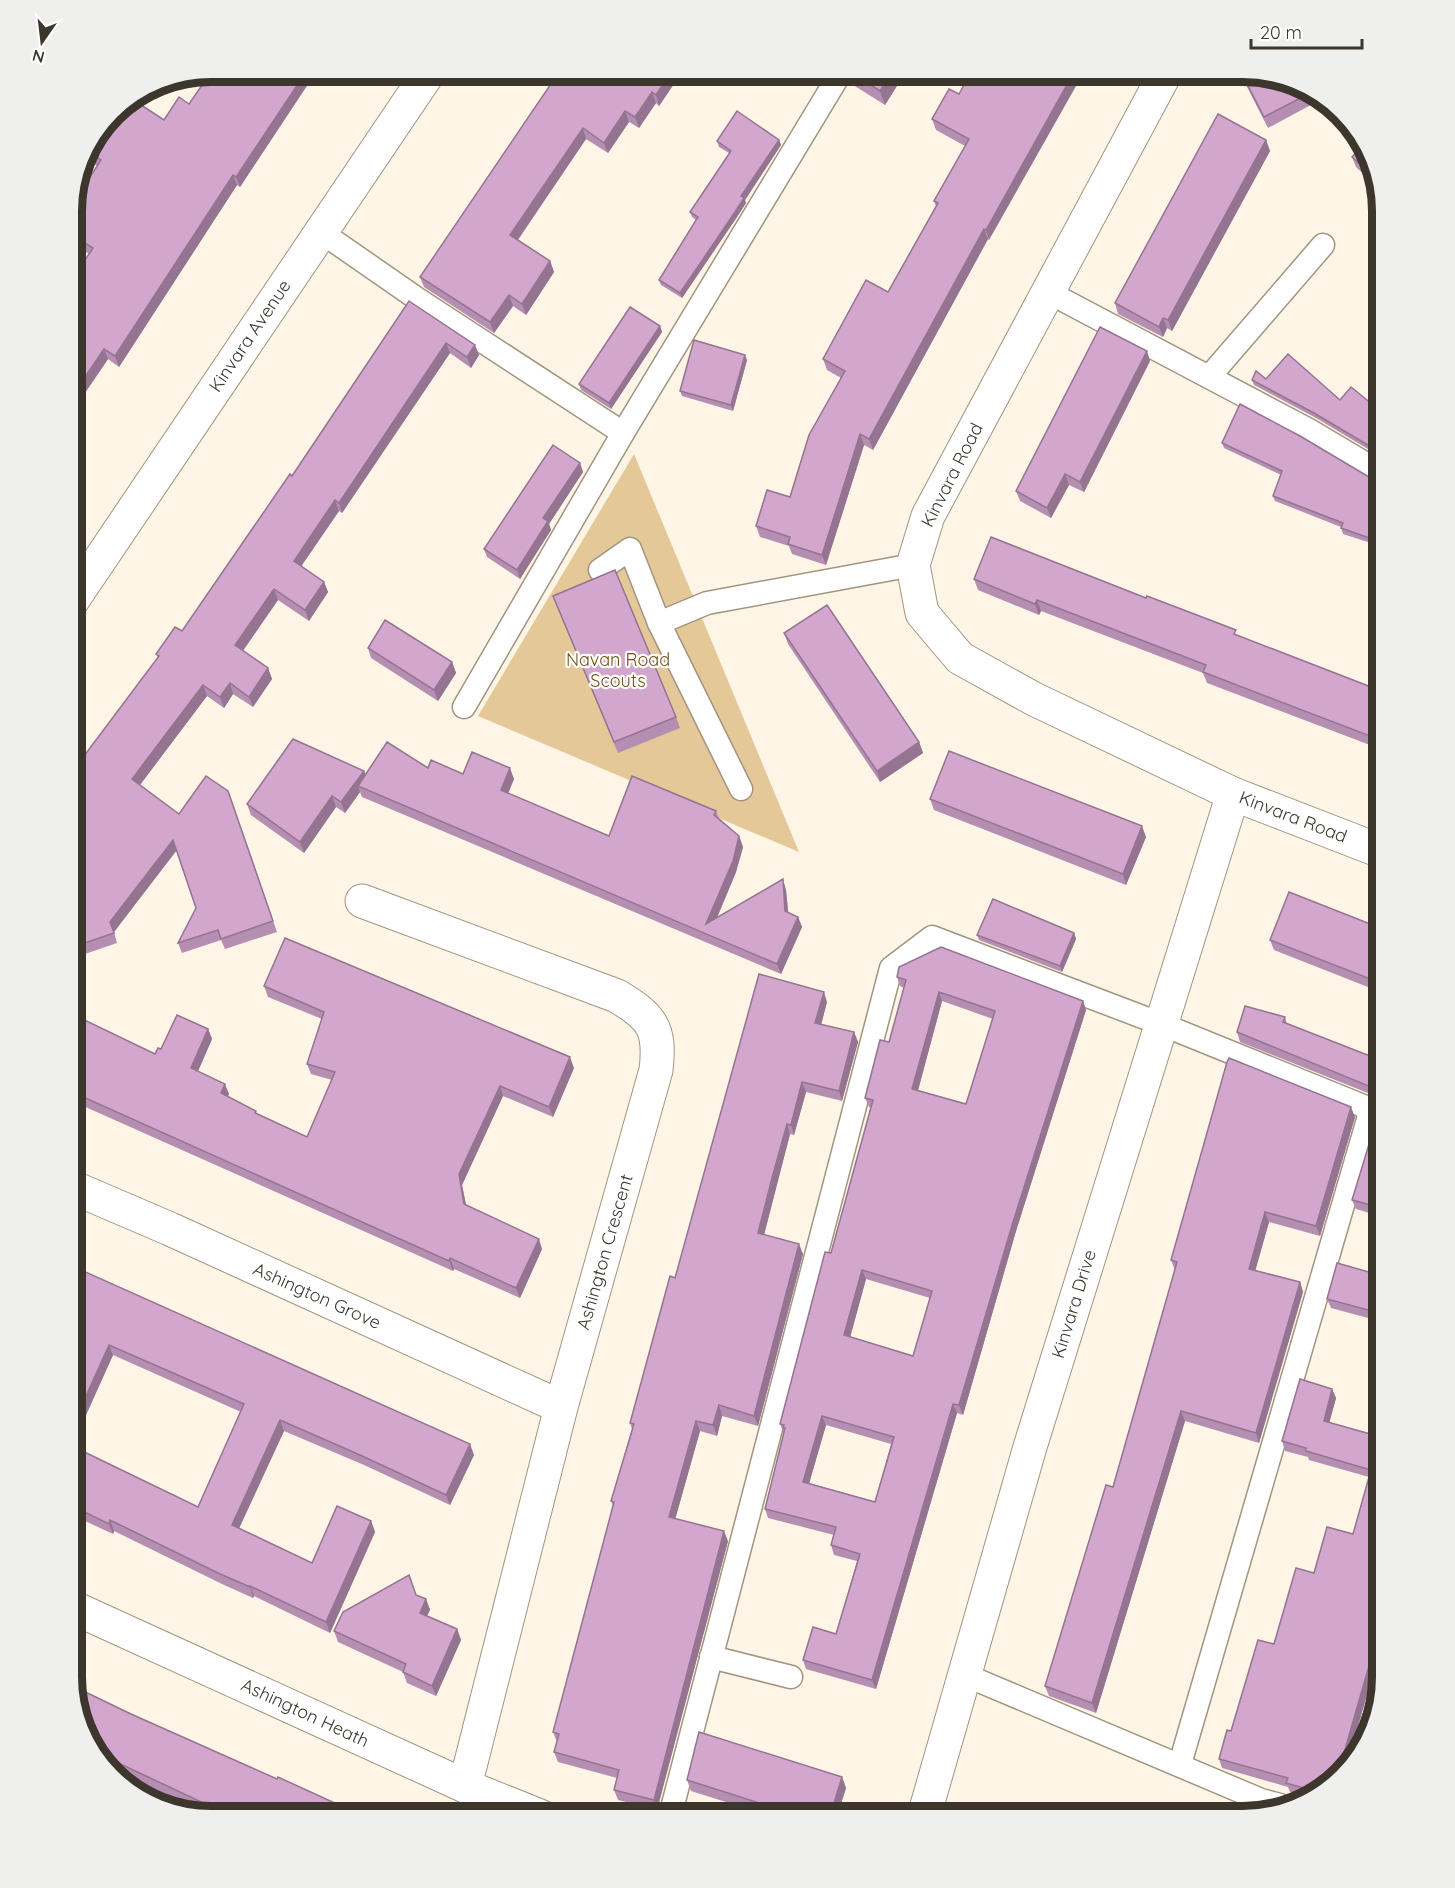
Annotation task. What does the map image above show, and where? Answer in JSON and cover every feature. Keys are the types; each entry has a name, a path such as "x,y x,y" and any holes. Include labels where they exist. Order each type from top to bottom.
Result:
{"street":[{"name":"Kinvara Avenue","path":"83,586 422,83"},
{"name":"Kinvara Road","path":"1157,83 928,516 913,565 922,613 960,658 1034,699 1233,794 1372,848"},
{"name":"Kinvara Drive","path":"927,1806 1033,1435 1233,794"},
{"name":"Ashington Crescent","path":"362,901 617,996 640,1010 651,1024 659,1047 656,1070 561,1407 465,1786"},
{"name":"Ashington Grove","path":"82,1191 561,1407"},
{"name":"Ashington Heath","path":"82,1612 465,1786 515,1806"}],"lane":[{"path":"464,707 624,433 834,83"},
{"path":"321,232 419,300 624,433"},
{"path":"1209,377 1323,245"},
{"path":"1048,292 1309,430 1372,467"},
{"path":"600,570 630,549 659,623 741,789"},
{"path":"659,623 706,603 913,565"},
{"path":"673,1806 891,968 932,937 1161,1024 1372,1110"},
{"path":"1180,1764 1372,1129"},
{"path":"711,1657 792,1677"},
{"path":"964,1675 1270,1802"}],"green space":[{"name":"Navan Road Scouts","path":"634,454 799,852 478,716"}],"building":[{"path":"203,83 299,83 236,177 233,175 115,356 104,349 83,380 83,263 93,248 83,242 83,203 86,183 101,160 95,156 115,126 140,104 164,120 179,97 189,104"},
{"path":"552,83 664,83 656,95 652,92 635,117 625,111 604,143 583,128 510,235 550,261 522,304 509,295 490,322 420,277"},
{"path":"867,83 885,83 880,91"},
{"path":"965,83 1068,83 986,230 984,229 869,439 860,434 822,555 788,544 790,537 756,526 767,490 790,497 809,435 845,371 823,359 866,280 888,292 938,203 934,201 969,139 932,119 949,89 959,94"},
{"path":"1247,83 1277,87 1302,97 1264,117"},
{"path":"737,111 779,140 741,196 744,198 735,212 680,293 659,280 698,217 690,212 731,151 717,141"},
{"path":"1218,114 1266,140 1168,320 1163,318 1159,327 1115,303"},
{"path":"1357,151 1366,169 1352,157"},
{"path":"409,301 475,345 467,357 446,343 339,503 335,500 294,561 324,582 305,610 274,589 235,645 268,668 249,697 230,683 220,697 203,685 132,779 179,814 206,776 228,791 273,921 221,939 218,930 178,943 196,908 173,840 110,922 114,933 82,944 83,758 159,656 156,654 175,627 182,631 290,474 292,476"},
{"path":"630,307 660,326 609,403 579,384"},
{"path":"1100,327 1147,351 1080,482 1065,474 1047,508 1016,491"},
{"path":"694,340 745,355 731,405 680,391"},
{"path":"1288,354 1340,400 1351,387 1372,404 1372,447 1252,380 1256,371 1266,379"},
{"path":"1240,404 1372,479 1372,539 1341,528 1343,523 1273,496 1282,471 1222,443"},
{"path":"553,445 580,463 543,518 548,521 517,570 484,549"},
{"path":"991,537 1146,598 1147,596 1236,630 1234,634 1372,688 1372,737 1203,672 1206,665 1037,600 1035,604 974,579"},
{"name":"Navan Road Scouts","path":"615,570 676,717 614,742 553,596"},
{"path":"827,605 919,742 877,771 784,633"},
{"path":"385,620 452,662 434,690 368,648"},
{"path":"293,739 364,771 341,802 332,796 300,842 247,804"},
{"path":"387,742 428,768 431,760 463,774 472,752 510,768 501,790 609,836 632,776 716,811 714,815 739,836 733,861 706,924 783,879 785,911 798,917 777,964 358,786"},
{"path":"949,751 1142,826 1123,874 930,799"},
{"path":"1289,892 1372,925 1372,980 1270,940"},
{"path":"993,899 1074,933 1060,966 977,935"},
{"path":"285,938 570,1057 549,1107 500,1086 459,1174 464,1204 539,1239 516,1288 450,1258 449,1261 82,1097 82,1019 155,1054 158,1048 161,1049 177,1015 208,1029 191,1068 225,1084 221,1093 256,1111 255,1113 307,1137 335,1072 307,1064 324,1012 264,986"},
{"path":"941,947 1083,1001 1013,1222 959,1405 953,1404 872,1680 803,1660 813,1627 836,1634 860,1554 831,1545 836,1527 765,1509 785,1428 780,1424 825,1252 831,1253 873,1100 865,1098 880,1040 889,1042 906,980 897,977 899,967","holes":["939,992 995,1011 966,1104 912,1089","862,1270 932,1291 913,1356 844,1335","822,1416 894,1437 875,1502 803,1482"]},
{"path":"759,974 824,992 815,1023 854,1032 839,1091 802,1082 791,1125 787,1124 772,1178 758,1233 799,1244 754,1416 719,1405 713,1425 696,1421 669,1517 724,1531 654,1800 614,1790 619,1770 554,1752 559,1734 553,1732 614,1502 611,1501 634,1424 630,1423 670,1276 675,1278"},
{"path":"1245,1006 1285,1017 1283,1022 1372,1057 1372,1087 1237,1032"},
{"path":"1229,1058 1351,1107 1316,1226 1265,1212 1249,1269 1300,1282 1256,1433 1181,1411 1092,1703 1045,1686 1106,1485 1113,1487 1177,1262 1171,1260"},
{"path":"1372,1134 1372,1205 1352,1200"},
{"path":"1337,1263 1372,1273 1372,1311 1327,1299"},
{"path":"82,1271 470,1444 446,1495 280,1420 232,1525 312,1563 337,1506 371,1521 326,1622 218,1573 110,1520 109,1524 82,1511 82,1451 198,1507 244,1404 109,1345 82,1404"},
{"path":"1300,1379 1332,1389 1324,1421 1372,1434 1372,1655 1342,1759 1329,1773 1306,1789 1286,1783 1288,1778 1219,1759 1227,1730 1231,1731 1258,1640 1274,1644 1296,1568 1314,1573 1327,1527 1353,1534 1371,1470 1306,1451 1306,1448 1282,1441"},
{"path":"409,1575 416,1595 426,1599 420,1613 457,1629 432,1686 403,1672 406,1664 334,1631 343,1612"},
{"path":"84,1691 341,1806 209,1806 114,1761 104,1748 89,1718"},
{"path":"699,1732 842,1777 833,1806 769,1806 687,1780"},
{"path":"998,1803 1014,1806 997,1806"}]}
